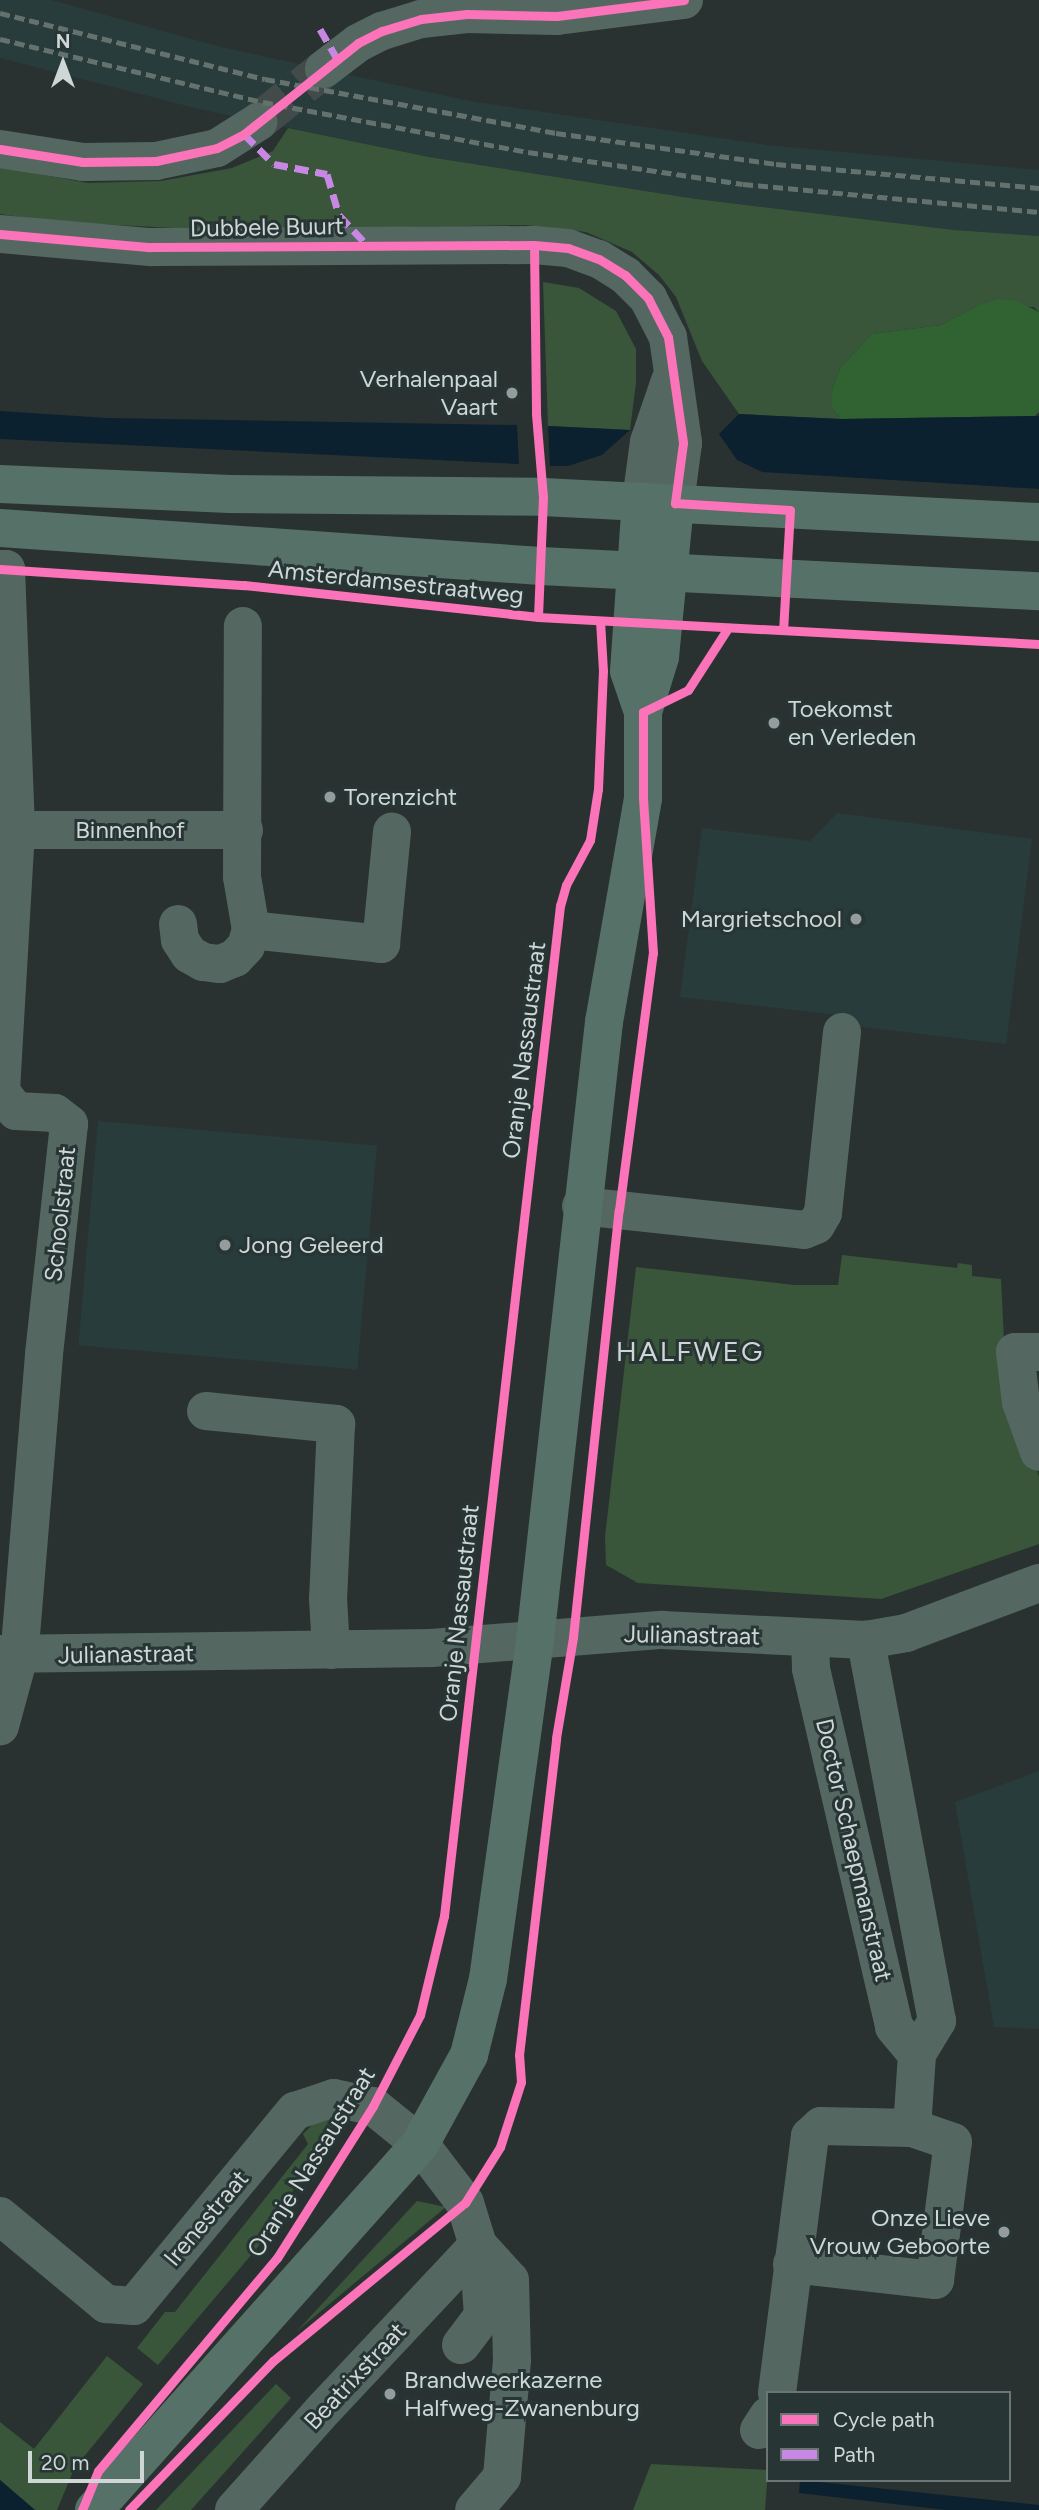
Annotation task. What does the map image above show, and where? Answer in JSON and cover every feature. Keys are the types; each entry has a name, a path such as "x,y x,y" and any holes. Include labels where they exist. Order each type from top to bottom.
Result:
{"main road":[{"path":"0,484 230,494 658,502 1039,522"},
{"path":"94,2510 420,2144 469,2055 488,1979 535,1640 581,1206 604,1022 643,798 643,712 629,671 652,573 658,502"},
{"path":"0,528 652,573 1039,591"}],"street":[{"path":"324,69 358,43 382,31 421,19 467,14 557,16 684,0"},
{"path":"0,149 83,162 156,161 217,148 258,122"},
{"name":"Dubbele Buurt","path":"0,234 150,247 534,245 569,248 600,259 625,275 648,298 668,337 683,443 658,502"},
{"name":"Schoolstraat","path":"3,569 16,830 1,1092 16,1111 55,1113 69,1124 10,1655"},
{"path":"178,924 180,940 189,954 203,962 219,964 235,958 246,946 251,930 242,877 243,626"},
{"name":"Binnenhof","path":"16,830 244,830"},
{"path":"251,930 381,944 392,832"},
{"path":"581,1206 804,1230 816,1225 823,1213 842,1032"},
{"path":"1039,1352 1015,1353 1021,1402 1039,1452"},
{"path":"206,1411 336,1424 328,1598 331,1650"},
{"name":"Julianastraat","path":"10,1655 431,1648 662,1630 866,1640 906,1633 1039,1583"},
{"name":"Doctor Schaepmanstraat","path":"810,1639 811,1669 894,2027 917,2053"},
{"name":"Doctor Schaepmanstraat","path":"866,1640 937,2021 917,2053 912,2129"},
{"path":"0,1726 10,1655"},
{"name":"Irenestraat","path":"0,2216 106,2304 134,2306 295,2110 334,2098 373,2106 420,2144"},
{"path":"778,2391 792,2264 810,2136 821,2126 912,2129 953,2142 935,2280 792,2264"},
{"path":"420,2144 465,2203 478,2245 483,2316 461,2345"},
{"path":"474,2510 502,2477 512,2360 510,2280 478,2245"},
{"name":"Beatrixstraat","path":"234,2510 324,2409 478,2245"}],"shaded area":[{"path":"0,0 51,0 221,47 470,101 767,145 1039,170 1039,236 954,230 696,199 429,157 199,109 0,58"},
{"path":"0,411 108,418 517,425 519,464 0,439"},
{"path":"739,414 841,419 1039,416 1039,489 762,472 737,460 719,434"},
{"path":"548,426 630,430 602,455 568,466 550,466"},
{"name":"Margrietschool","path":"837,813 1032,839 1006,1044 854,1026 838,1015 680,997 702,828 810,841"},
{"name":"Jong Geleerd","path":"98,1121 377,1145 357,1370 78,1345"},
{"path":"1039,1771 1039,2029 994,2027 955,1802"},
{"path":"0,2480 35,2510 0,2510"},
{"path":"800,2482 819,2482 1039,2505 1039,2510 946,2510 799,2493"}],"green space":[{"path":"288,128 429,157 696,199 954,230 1039,236 1039,312 1034,307 979,305 941,325 872,334 840,368 832,391 832,408 841,419 739,414 702,361 676,297 659,275 632,252 586,232 525,225 214,230 58,222 0,214 0,167 88,183 161,181 232,168 273,151"},
{"path":"543,282 579,288 616,311 636,349 636,383 630,430 548,426"},
{"path":"1000,299 1017,301 1039,312 1039,412 1035,416 841,419 832,408 832,391 840,368 872,334 941,325 979,305"},
{"path":"842,1255 957,1268 958,1263 972,1265 972,1276 1001,1279 1006,1382 1039,1477 1039,1544 881,1599 638,1583 606,1565 605,1537 636,1267 794,1285 838,1285"},
{"path":"339,2118 257,2248 158,2365 137,2348 165,2312 175,2312 308,2144 303,2134 312,2125"},
{"path":"417,2201 446,2207 297,2331"},
{"path":"107,2356 143,2384 74,2469 57,2510 35,2510 0,2480 0,2422 34,2449"},
{"path":"276,2384 291,2398 191,2510 156,2510"},
{"path":"651,2464 766,2470 765,2510 633,2510"}],"tunnel":[{"path":"258,122 324,69"}],"railway":[{"path":"0,13 265,79 556,133 776,164 1039,188"},
{"path":"0,39 263,102 528,152 743,184 1039,212"}],"marked path":[{"path":"320,29 337,59"},
{"path":"244,134 274,164 327,174 339,215 367,245"}],"cycle path":[{"path":"0,149 83,162 156,161 217,148 244,134 358,43 382,31 421,19 467,14 557,16 684,0"},
{"path":"0,234 150,247 534,245 568,248 599,259 625,275 648,298 668,337 683,443 675,503 790,510 783,630"},
{"path":"534,245 536,414 543,497 538,617"},
{"name":"Amsterdamsestraatweg","path":"0,569 244,585 538,617 1039,644"},
{"name":"Oranje Nassaustraat","path":"82,2510 98,2471 277,2258 373,2106 420,2015 444,1916 560,906 566,885 590,840 598,789 603,671 600,621"},
{"path":"129,2510 273,2361 465,2203 500,2147 521,2082 519,2055 556,1738 573,1637 619,1210 653,953 643,798 643,712 688,690 728,628"}],"place":[{"name":"Verhalenpaal Vaart","path":"512,393"},
{"name":"Toekomst en Verleden","path":"774,723"},
{"name":"Torenzicht","path":"330,797"},
{"name":"Margrietschool","path":"856,919"},
{"name":"Jong Geleerd","path":"225,1245"},
{"name":"Onze Lieve Vrouw Geboorte","path":"1004,2232"},
{"name":"Brandweerkazerne Halfweg-Zwanenburg","path":"390,2394"}],"district":[{"name":"HALFWEG","path":"690,1351"}]}
